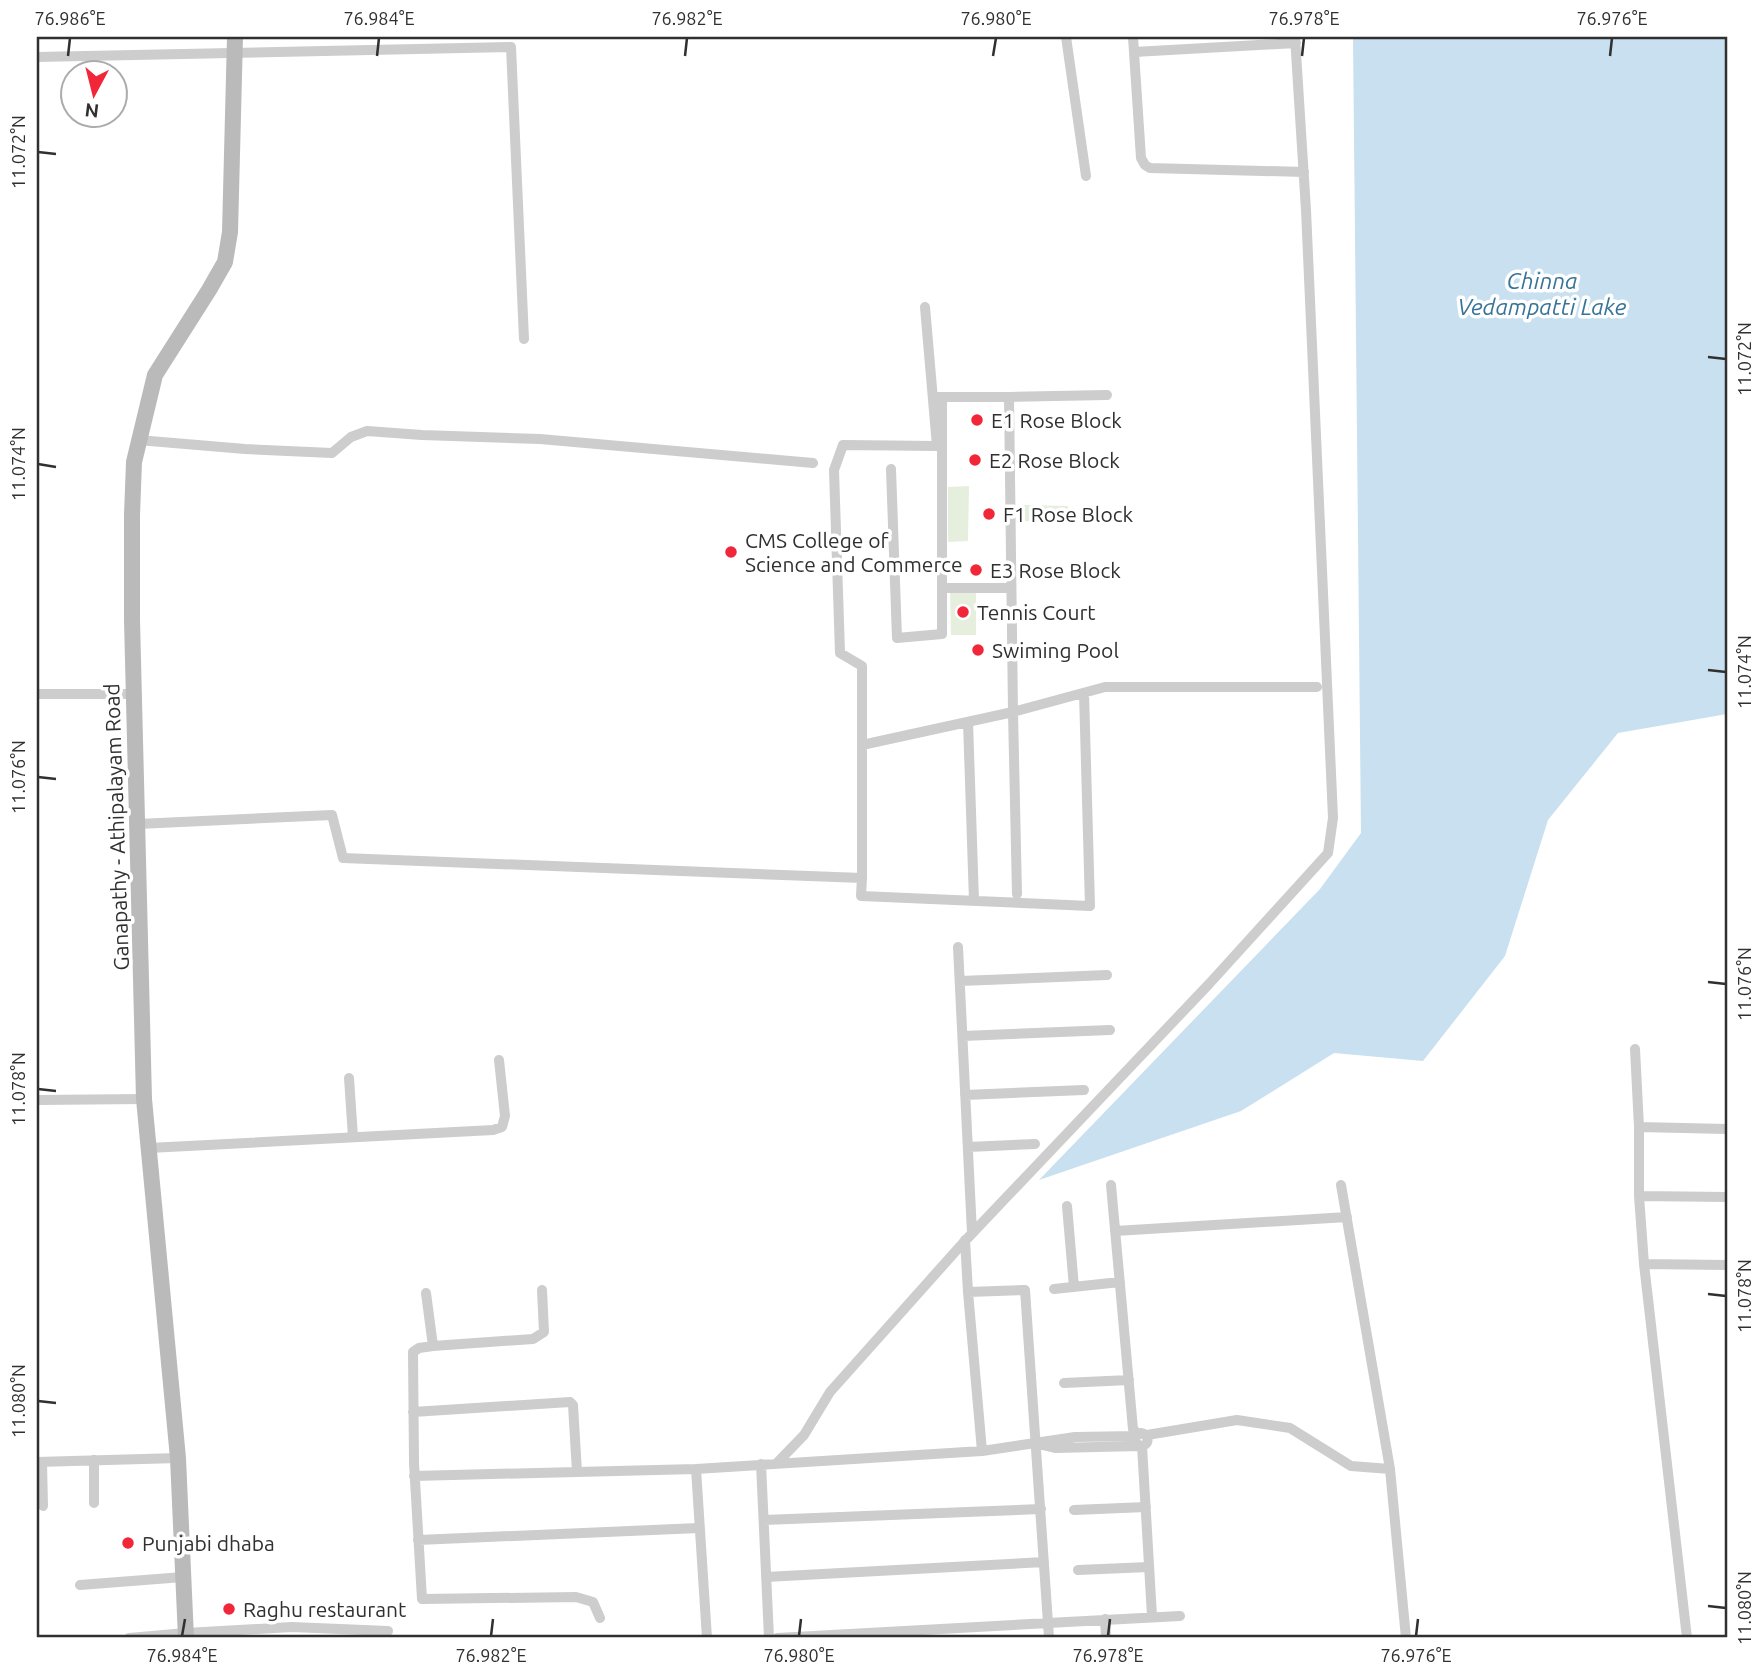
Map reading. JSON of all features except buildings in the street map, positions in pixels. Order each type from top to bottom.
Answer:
[{"type":"main road","name":"Ganapathy - Athipalayam Road","points":[[186,1636],[178,1458],[144,1099],[132,620],[132,514],[134,462],[155,375],[225,261],[230,232],[235,45]]},
{"type":"street","points":[[1066,37],[1086,176]]},
{"type":"street","points":[[1133,37],[1142,158],[1145,165],[1150,168],[1304,172]]},
{"type":"street","points":[[776,1464],[804,1435],[830,1392],[969,1236],[1209,984],[1328,853],[1332,818],[1296,40],[1134,52]]},
{"type":"street","points":[[37,57],[235,45],[511,47],[524,338]]},
{"type":"street","points":[[891,469],[897,638],[942,634],[937,397],[925,307]]},
{"type":"street","points":[[937,397],[1107,395]]},
{"type":"street","points":[[937,397],[937,446],[843,445],[834,470],[840,653],[862,666],[861,896],[1090,906],[1084,693]]},
{"type":"street","points":[[1009,397],[1017,894]]},
{"type":"street","points":[[138,440],[332,453],[351,437],[367,431],[540,439],[813,463]]},
{"type":"street","points":[[942,588],[1011,588]]},
{"type":"street","points":[[862,746],[1013,712],[1105,687],[1317,687]]},
{"type":"street","points":[[37,694],[134,694]]},
{"type":"street","points":[[968,722],[974,901]]},
{"type":"street","points":[[138,824],[332,815],[343,858],[862,878]]},
{"type":"street","points":[[958,947],[968,1147],[968,1292],[982,1451]]},
{"type":"street","points":[[960,981],[1107,975]]},
{"type":"street","points":[[963,1037],[1110,1030]]},
{"type":"street","points":[[1635,1049],[1639,1196],[1644,1264],[1687,1638]]},
{"type":"street","points":[[149,1148],[493,1130],[502,1127],[505,1116],[499,1060]]},
{"type":"street","points":[[349,1078],[353,1137]]},
{"type":"street","points":[[965,1095],[1084,1090]]},
{"type":"street","points":[[37,1100],[144,1099]]},
{"type":"street","points":[[1639,1127],[1727,1129]]},
{"type":"street","points":[[968,1147],[1035,1144]]},
{"type":"street","points":[[1111,1185],[1133,1429],[1140,1439],[1153,1616]]},
{"type":"street","points":[[1341,1185],[1390,1469],[1406,1638]]},
{"type":"street","points":[[1639,1196],[1727,1197]]},
{"type":"street","points":[[1067,1206],[1074,1287]]},
{"type":"street","points":[[1115,1231],[1347,1217]]},
{"type":"street","points":[[1644,1264],[1727,1265]]},
{"type":"street","points":[[1054,1289],[1120,1282]]},
{"type":"street","points":[[542,1290],[544,1332],[533,1339],[433,1346],[419,1348],[413,1352],[415,1476],[422,1599],[576,1597],[593,1602],[600,1618]]},
{"type":"street","points":[[968,1292],[1025,1290],[1049,1638]]},
{"type":"street","points":[[426,1293],[433,1346]]},
{"type":"street","points":[[1064,1383],[1129,1380]]},
{"type":"street","points":[[413,1412],[570,1402],[573,1405],[577,1472]]},
{"type":"street","points":[[415,1476],[696,1469],[982,1451],[1035,1444],[1055,1448],[1140,1439],[1237,1420],[1290,1428],[1352,1466],[1390,1469]]},
{"type":"street","points":[[43,1506],[39,1462],[178,1458]]},
{"type":"street","points":[[94,1460],[94,1503]]},
{"type":"street","points":[[761,1465],[769,1638]]},
{"type":"street","points":[[696,1469],[707,1638]]},
{"type":"street","points":[[1074,1510],[1146,1507]]},
{"type":"street","points":[[764,1520],[1041,1508]]},
{"type":"street","points":[[418,1540],[699,1528]]},
{"type":"street","points":[[766,1577],[1044,1562]]},
{"type":"street","points":[[1078,1570],[1149,1567]]},
{"type":"street","points":[[80,1585],[183,1577]]},
{"type":"street","points":[[777,1638],[905,1635],[1105,1619],[1180,1616]]},
{"type":"street","points":[[1105,1619],[1107,1638]]},
{"type":"street","points":[[129,1638],[292,1627],[388,1631]]},
{"type":"green space","points":[[969,486],[968,541],[948,542],[948,487]]},
{"type":"green space","points":[[1023,505],[1068,506],[1069,522],[1024,521]]},
{"type":"green space","name":"Tennis Court","points":[[950,590],[976,590],[976,635],[951,635]]},
{"type":"water","name":"Chinna Vedampatti Lake","points":[[1353,37],[1727,37],[1727,714],[1618,733],[1548,820],[1505,956],[1423,1061],[1334,1053],[1241,1111],[1039,1180],[1320,889],[1361,833]]},
{"type":"place","name":"E1 Rose Block","points":[[977,420]]},
{"type":"place","name":"E2 Rose Block","points":[[975,460]]},
{"type":"place","name":"F1 Rose Block","points":[[989,514]]},
{"type":"place","name":"CMS College of Science and Commerce","points":[[731,552]]},
{"type":"place","name":"E3 Rose Block","points":[[976,570]]},
{"type":"place","name":"Tennis Court","points":[[963,612]]},
{"type":"place","name":"Swiming Pool","points":[[978,650]]},
{"type":"place","name":"Punjabi dhaba","points":[[128,1543]]},
{"type":"place","name":"Raghu restaurant","points":[[229,1609]]}]
